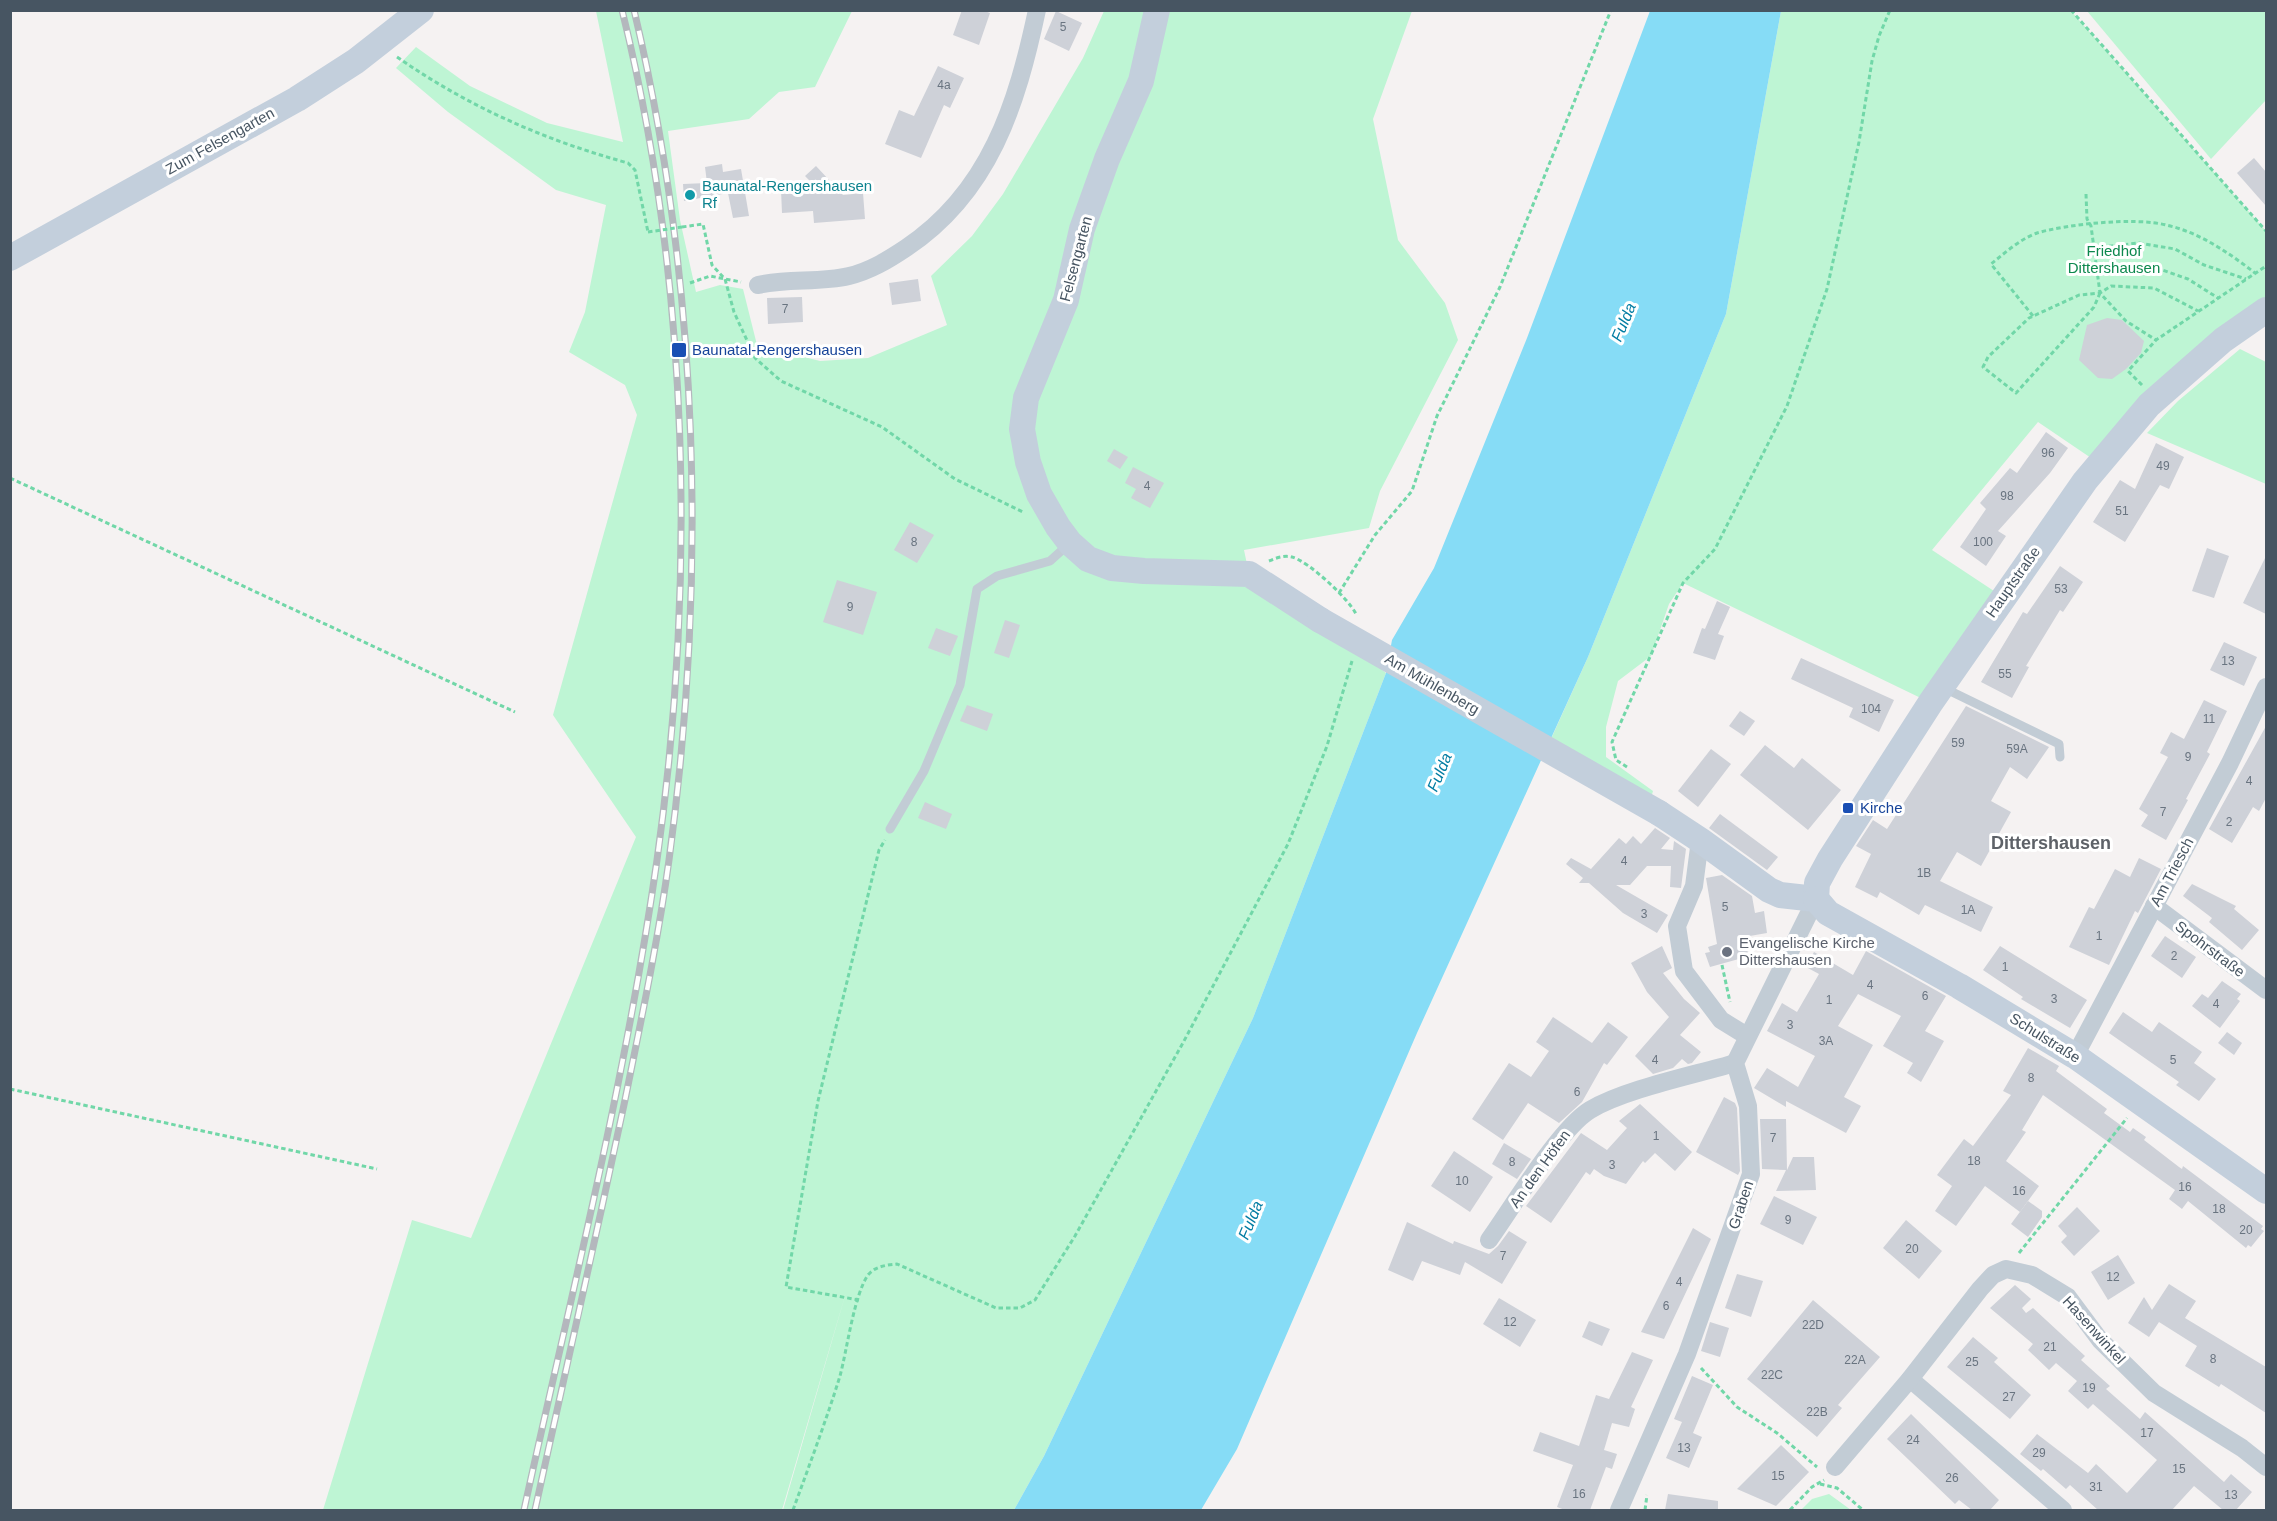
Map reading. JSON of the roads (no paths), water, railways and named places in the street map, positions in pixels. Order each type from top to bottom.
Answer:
[{"type":"street","name":"Zum Felsengarten","points":[[10,258],[297,99],[356,61],[421,10]]},
{"type":"street","points":[[758,285],[776,281],[849,276],[879,266],[918,240],[949,212],[980,174],[1003,131],[1025,66],[1037,10]]},
{"type":"street","name":"Felsengarten","points":[[1058,526],[1028,462],[1022,429],[1026,398],[1066,300],[1082,229],[1107,159],[1141,81],[1157,10]]},
{"type":"street","name":"Hauptstraße","points":[[1816,899],[1817,883],[1830,859],[1942,687],[2085,481],[2157,398],[2223,340],[2266,310]]},
{"type":"street","name":"Am Mühlenberg","points":[[1058,526],[1088,559],[1112,568],[1178,574],[1249,574],[1320,620],[1659,813],[1768,890],[1787,896],[1816,899]]},
{"type":"street","name":"Am Triesch","points":[[2075,1056],[2266,687]]},
{"type":"street","points":[[1700,840],[1694,886],[1677,926],[1684,971],[1721,1020],[1740,1032]]},
{"type":"street","points":[[1735,1063],[1740,1032],[1816,899]]},
{"type":"street","name":"Schulstraße","points":[[1816,899],[1828,912],[1959,986],[2075,1056],[2266,1191]]},
{"type":"street","name":"Spohrstraße","points":[[2154,906],[2266,990]]},
{"type":"street","name":"An den Höfen","points":[[1489,1240],[1570,1127],[1590,1110],[1640,1090],[1735,1063]]},
{"type":"street","name":"Graben","points":[[1619,1510],[1687,1354],[1751,1174],[1748,1106],[1735,1063]]},
{"type":"street","name":"Hasenwinkel","points":[[1910,1379],[1993,1275],[2006,1269],[2032,1275],[2068,1297],[2100,1340],[2154,1393],[2242,1448],[2266,1467]]},
{"type":"street","points":[[1827,1468],[1910,1379],[2063,1510]]},
{"type":"lane","points":[[890,829],[924,771],[960,685],[977,589],[998,576],[1050,561],[1058,526]]},
{"type":"lane","points":[[1942,687],[2059,744],[2060,757]]},
{"type":"water","name":"Fulda","points":[[1650,11],[1781,11],[1726,314],[1588,657],[1417,1033],[1237,1449],[1201,1510],[1014,1510],[1044,1456],[1253,1018],[1386,673],[1392,640],[1434,568],[1527,338]]},
{"type":"railway","points":[[524,1510],[630,1024],[657,860],[678,648],[681,541],[680,434],[673,326],[662,219],[645,114],[622,10]]},
{"type":"railway","points":[[535,1510],[614,1151],[665,890],[681,754],[689,648],[692,541],[690,434],[684,326],[673,220],[656,114],[634,10]]},
{"type":"place","name":"Baunatal-Rengershausen Rf","points":[[690,195]]},
{"type":"place","name":"Baunatal-Rengershausen","points":[[679,350]]},
{"type":"place","name":"Kirche","points":[[1848,808]]},
{"type":"place","name":"Evangelische Kirche Dittershausen","points":[[1727,952]]},
{"type":"district","name":"Dittershausen","points":[[2051,843]]},
{"type":"park label","name":"Friedhof Dittershausen","points":[[2114,260]]}]
